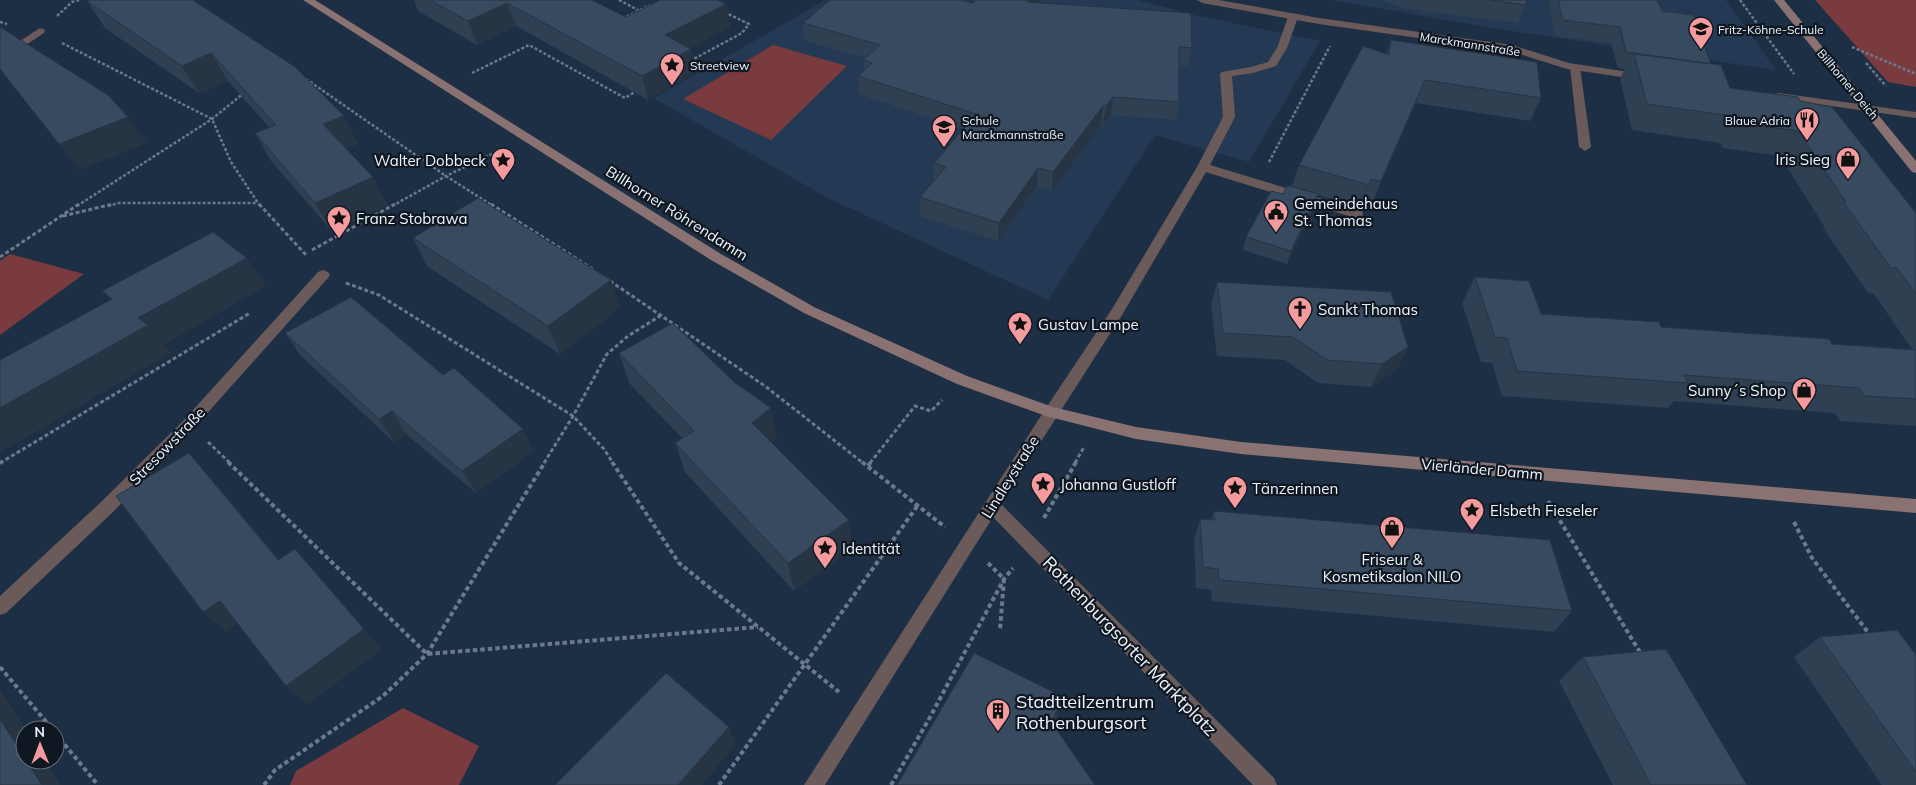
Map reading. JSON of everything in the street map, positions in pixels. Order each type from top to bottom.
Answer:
[{"type":"street","name":"Billhorner Röhrendamm","points":[[308,0],[526,138],[769,288],[809,310],[962,380],[1051,412]]},
{"type":"street","name":"Marckmannstraße","points":[[1202,0],[1293,17],[1512,48],[1575,67],[1653,78]]},
{"type":"street","name":"Billhorner Deich","points":[[1779,0],[1916,169]]},
{"type":"street","name":"Lindleystraße","points":[[814,785],[863,711],[1051,412],[1117,312],[1202,167],[1229,117],[1226,74],[1252,70],[1272,64],[1284,42],[1293,17]]},
{"type":"street","points":[[0,59],[40,31]]},
{"type":"street","points":[[1575,67],[1585,147]]},
{"type":"street","points":[[1770,95],[1916,115]]},
{"type":"street","points":[[1202,167],[1356,214]]},
{"type":"street","name":"Stresowstraße","points":[[0,607],[107,507],[190,424],[323,275]]},
{"type":"street","name":"Vierländer Damm","points":[[1051,412],[1136,433],[1240,448],[1916,506]]},
{"type":"street","name":"Rothenburgsorter Marktplatz","points":[[993,506],[1267,785]]},
{"type":"path","points":[[619,0],[639,10]]},
{"type":"path","points":[[1740,0],[1797,77],[1819,102]]},
{"type":"path","points":[[621,19],[653,4]]},
{"type":"path","points":[[682,65],[742,33],[749,24],[718,9]]},
{"type":"path","points":[[0,22],[40,31],[212,119],[231,162],[258,202],[323,275],[378,295],[573,416],[604,449],[679,563],[863,711]]},
{"type":"path","points":[[1258,184],[1332,42]]},
{"type":"path","points":[[444,86],[529,45],[625,98],[635,92]]},
{"type":"path","points":[[1852,47],[1916,74]]},
{"type":"path","points":[[301,75],[446,176],[594,270]]},
{"type":"path","points":[[0,258],[59,217],[212,119],[240,95],[249,91]]},
{"type":"path","points":[[299,261],[305,254],[446,176],[526,138]]},
{"type":"path","points":[[59,217],[119,203],[258,202]]},
{"type":"path","points":[[603,276],[765,386],[967,544],[1004,578]]},
{"type":"path","points":[[0,463],[256,310]]},
{"type":"path","points":[[264,785],[275,770],[383,696],[427,654],[573,416],[607,354],[628,336],[660,316]]},
{"type":"path","points":[[868,466],[915,406],[931,411],[962,380]]},
{"type":"path","points":[[891,785],[929,720],[1004,578],[1030,544],[1097,423]]},
{"type":"path","points":[[190,424],[427,654],[758,627]]},
{"type":"path","points":[[1530,473],[1643,657]]},
{"type":"path","points":[[1780,494],[1812,558],[1875,642]]},
{"type":"path","points":[[719,785],[918,505]]},
{"type":"path","points":[[1000,630],[1004,578]]},
{"type":"path","points":[[0,667],[44,720]]},
{"type":"path","points":[[65,745],[98,785]]},
{"type":"shaded area","name":"Schule Marckmannstraße","points":[[826,0],[1138,0],[1194,15],[1320,41],[1249,162],[1155,135],[1048,300],[824,196],[654,98]]},
{"type":"shaded area","name":"Fritz-Köhne-Schule","points":[[1331,0],[1726,0],[1776,70],[1505,30]]},
{"type":"shaded area","points":[[1815,0],[1916,0],[1916,87],[1888,82]]},
{"type":"shaded area","points":[[773,45],[847,66],[771,140],[683,99]]},
{"type":"shaded area","points":[[10,254],[84,274],[0,335],[0,261]]},
{"type":"shaded area","points":[[403,708],[479,746],[459,785],[290,785],[296,771]]},
{"type":"building","points":[[193,0],[295,67],[344,116],[323,124],[373,177],[315,203],[255,133],[276,125],[211,53],[182,66],[87,1]]},
{"type":"building","points":[[430,0],[592,0],[626,17],[660,0],[718,0],[726,4],[665,35],[691,49],[642,76],[507,3],[468,21]]},
{"type":"building","points":[[830,0],[961,0],[973,3],[976,0],[1029,0],[1027,2],[1191,13],[1192,48],[1179,47],[1179,102],[1113,97],[1106,106],[1103,106],[1053,172],[1038,168],[999,223],[920,197],[946,167],[934,163],[976,114],[858,76],[872,63],[863,60],[880,45],[803,23]]},
{"type":"building","points":[[1490,0],[1527,0],[1526,5]]},
{"type":"building","points":[[1558,0],[1657,0],[1662,11],[1693,15],[1711,64],[1626,52],[1620,27],[1563,20]]},
{"type":"building","points":[[0,27],[108,95],[128,117],[59,144],[0,69]]},
{"type":"building","points":[[1391,40],[1537,62],[1541,98],[1425,80],[1381,181],[1371,179],[1369,185],[1299,165],[1363,46],[1389,55]]},
{"type":"building","points":[[1634,54],[1721,65],[1730,88],[1798,97],[1800,101],[1832,107],[1916,213],[1916,294],[1897,268],[1891,268],[1843,202],[1846,202],[1798,131],[1740,123],[1738,117],[1647,104]]},
{"type":"building","name":"Gemeindehaus St. Thomas","points":[[1287,186],[1318,194],[1291,251],[1246,237],[1271,191],[1283,194]]},
{"type":"building","points":[[478,198],[611,280],[548,326],[413,238]]},
{"type":"building","points":[[213,232],[247,258],[138,318],[148,325],[0,408],[0,360],[112,299],[102,291]]},
{"type":"building","points":[[1475,277],[1529,281],[1541,314],[1659,322],[1661,327],[1829,339],[1832,344],[1916,350],[1916,399],[1865,396],[1859,388],[1684,375],[1688,383],[1517,371],[1507,338],[1495,337]]},
{"type":"building","name":"Sankt Thomas","points":[[1217,282],[1391,292],[1408,347],[1382,364],[1327,360],[1293,337],[1223,333]]},
{"type":"building","points":[[351,297],[443,375],[454,368],[523,429],[462,471],[392,411],[379,419],[285,333]]},
{"type":"building","points":[[673,323],[734,382],[771,408],[752,423],[849,520],[788,563],[675,443],[694,431],[619,353]]},
{"type":"building","points":[[189,453],[278,560],[295,549],[364,629],[286,686],[220,601],[203,612],[116,496]]},
{"type":"building","points":[[1214,511],[1550,540],[1572,611],[1219,580],[1218,569],[1203,567],[1200,519],[1215,520]]},
{"type":"building","points":[[1897,630],[1916,655],[1916,772],[1820,637]]},
{"type":"building","points":[[1666,649],[1747,785],[1651,785],[1583,657]]},
{"type":"building","name":"Stadtteilzentrum Rothenburgsort","points":[[974,653],[1062,696],[1052,723],[1095,785],[897,785]]},
{"type":"building","points":[[666,673],[729,727],[678,785],[555,785]]},
{"type":"building","points":[[0,719],[15,742],[15,770],[32,770],[42,785],[0,785]]},
{"type":"place","name":"Fritz-Köhne-Schule","points":[[1701,50]]},
{"type":"place","name":"Streetview","points":[[672,86]]},
{"type":"place","name":"Blaue Adria","points":[[1807,141]]},
{"type":"place","name":"Schule Marckmannstraße","points":[[944,148]]},
{"type":"place","name":"Iris Sieg","points":[[1848,180]]},
{"type":"place","name":"Walter Dobbeck","points":[[503,181]]},
{"type":"place","name":"Gemeindehaus St. Thomas","points":[[1276,233]]},
{"type":"place","name":"Franz Stobrawa","points":[[339,239]]},
{"type":"place","name":"Sankt Thomas","points":[[1300,330]]},
{"type":"place","name":"Gustav Lampe","points":[[1020,345]]},
{"type":"place","name":"Sunny´s Shop","points":[[1804,411]]},
{"type":"place","name":"Johanna Gustloff","points":[[1043,505]]},
{"type":"place","name":"Tänzerinnen","points":[[1235,509]]},
{"type":"place","name":"Elsbeth Fieseler","points":[[1472,531]]},
{"type":"place","name":"Friseur & Kosmetiksalon NILO","points":[[1392,549]]},
{"type":"place","name":"Identität","points":[[825,569]]},
{"type":"place","name":"Stadtteilzentrum Rothenburgsort","points":[[998,732]]}]
